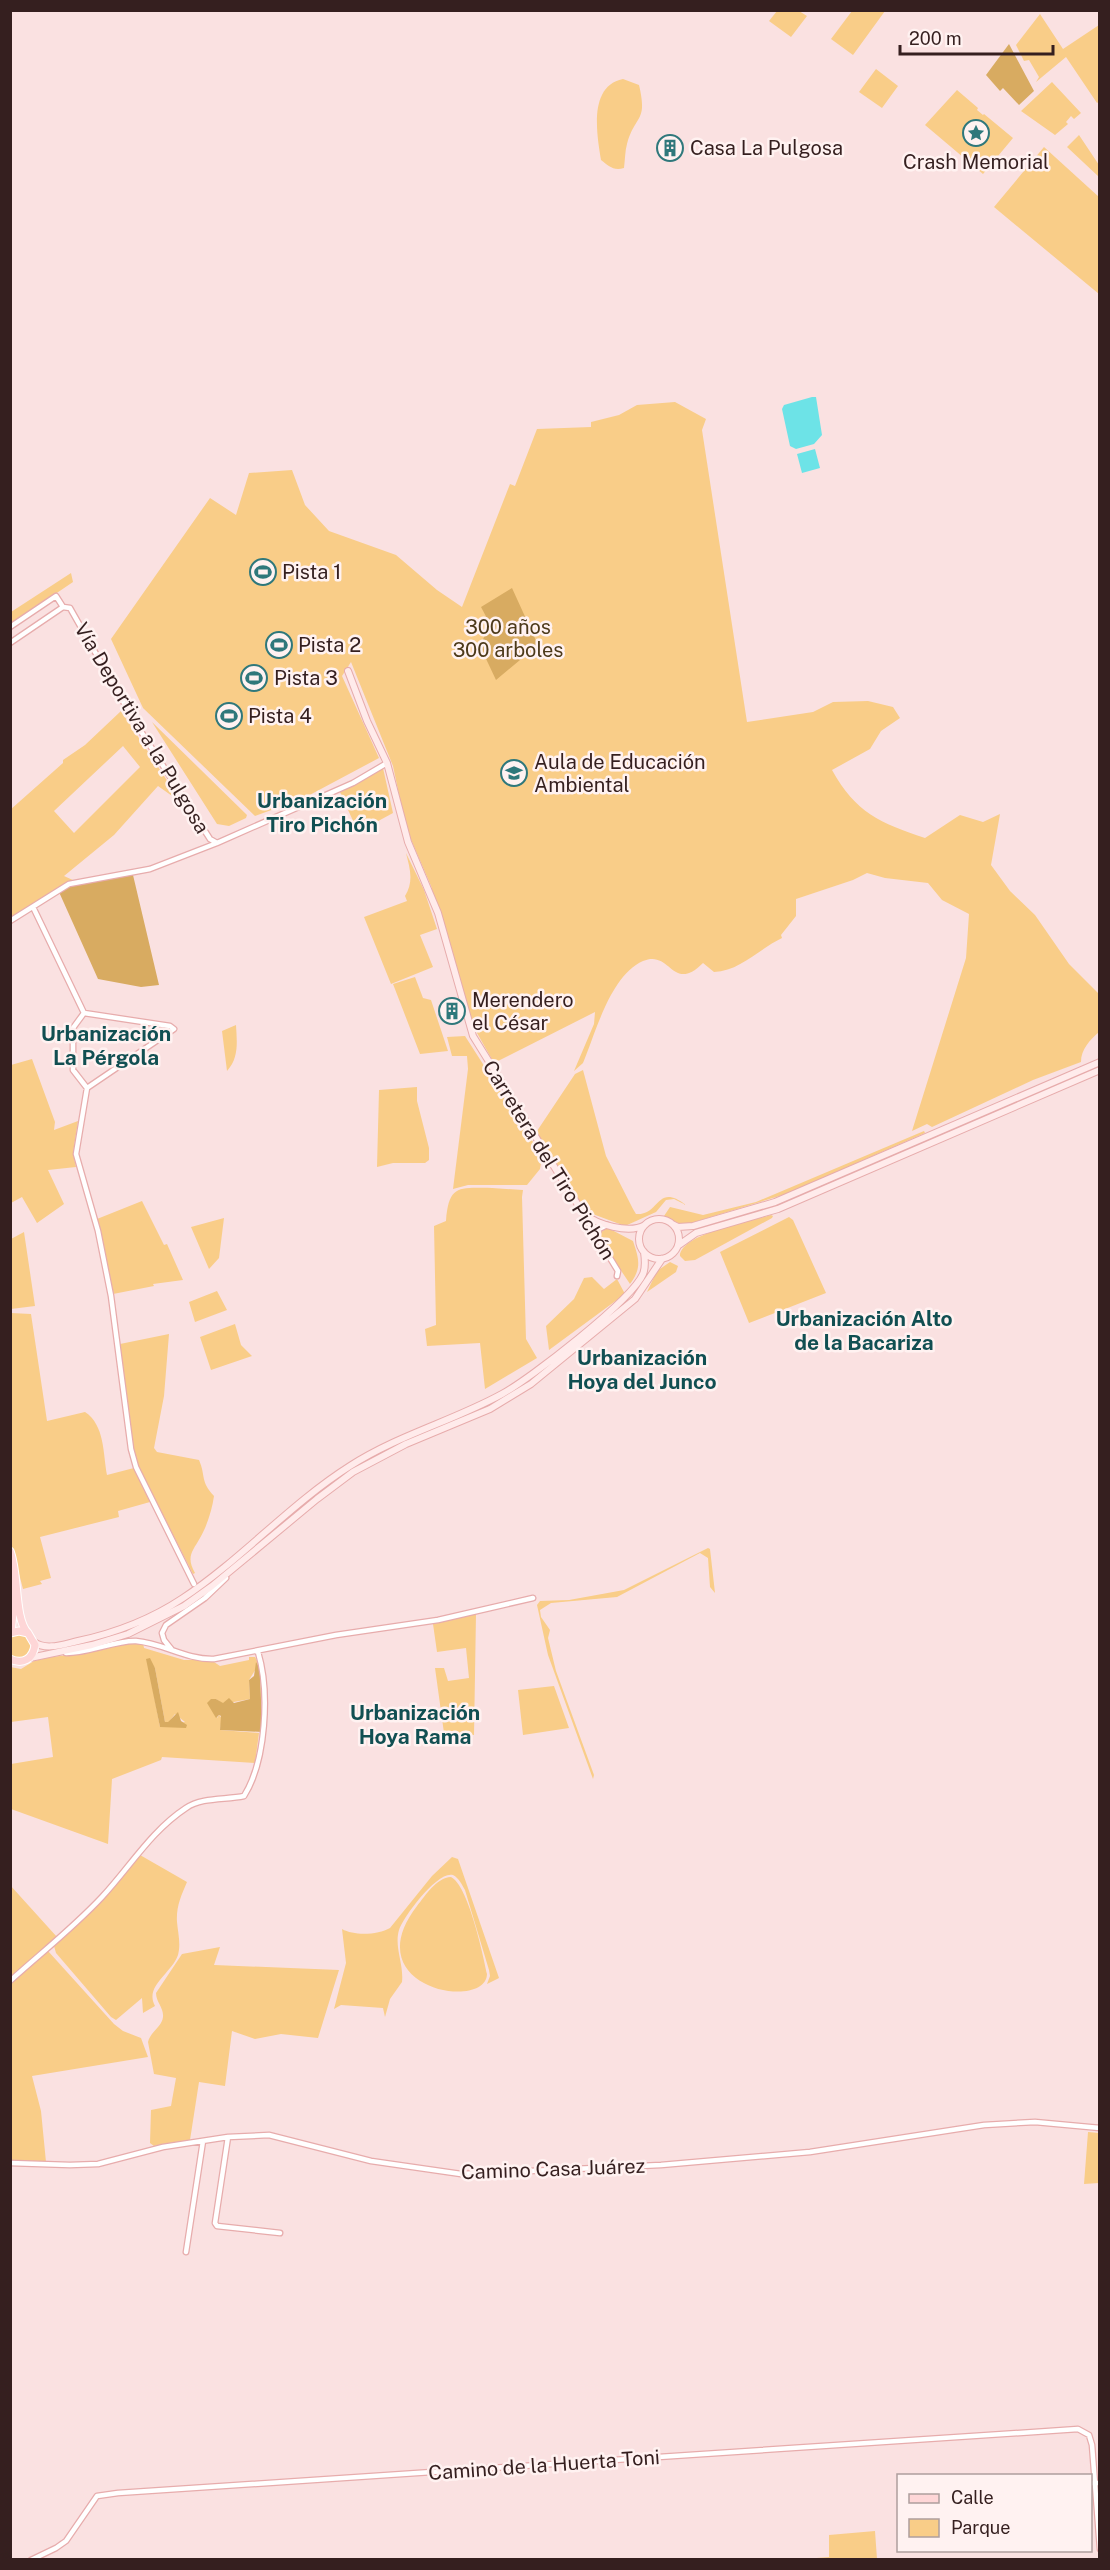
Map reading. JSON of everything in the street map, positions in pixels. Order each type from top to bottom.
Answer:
[{"type":"main road","name":"Carretera del Tiro Pichón","points":[[348,671],[367,721],[387,763],[408,842],[438,912],[473,1036],[580,1210]]},
{"type":"main road","points":[[580,1210],[599,1224],[626,1229],[638,1229],[659,1219],[678,1227],[693,1226],[775,1202],[1100,1062]]},
{"type":"main road","points":[[10,1659],[22,1662],[30,1658],[109,1641],[149,1626],[184,1606],[353,1472],[406,1444],[490,1408],[531,1384],[635,1299],[662,1259],[673,1254],[679,1245],[696,1233],[778,1209],[1100,1070]]},
{"type":"main road","points":[[672,1224],[678,1233],[679,1245]]},
{"type":"main road","points":[[10,1551],[17,1576],[19,1615],[22,1625],[34,1642],[45,1647],[92,1638],[128,1627],[153,1616],[194,1590],[298,1504],[350,1466],[404,1437],[505,1393],[629,1295],[645,1271],[640,1235],[645,1225]]},
{"type":"main road","points":[[626,1229],[634,1234],[642,1249],[651,1257],[662,1259]]},
{"type":"main road","points":[[10,1575],[14,1590],[12,1628],[28,1633]]},
{"type":"main road","points":[[30,1658],[34,1652],[34,1642]]},
{"type":"street","name":"Vía Deportiva a la Pulgosa","points":[[10,627],[56,596],[63,607]]},
{"type":"street","name":"Vía Deportiva a la Pulgosa","points":[[10,643],[63,607],[70,608],[133,719],[210,839],[217,843],[353,783],[387,763]]},
{"type":"street","points":[[10,921],[69,884],[150,869],[217,843]]},
{"type":"street","points":[[33,907],[84,1013]]},
{"type":"street","points":[[84,1013],[73,1028],[73,1070],[87,1088]]},
{"type":"street","points":[[84,1013],[170,1026],[174,1029],[87,1088],[75,1154],[98,1232],[111,1296],[131,1449],[136,1467],[194,1584]]},
{"type":"street","name":"Carretera del Tiro Pichón","points":[[580,1210],[618,1271],[617,1276]]},
{"type":"street","points":[[595,1235],[593,1226],[599,1224]]},
{"type":"street","points":[[183,1655],[165,1643],[164,1628],[169,1622],[205,1598],[232,1569]]},
{"type":"street","points":[[55,1653],[93,1650],[136,1641],[183,1655],[214,1659],[336,1635],[438,1620],[533,1598]]},
{"type":"street","points":[[10,1981],[84,1916],[121,1876],[136,1855],[188,1807],[201,1802],[244,1796],[254,1781],[264,1727],[263,1684],[258,1652]]},
{"type":"street","name":"Camino Casa Juárez","points":[[10,2163],[98,2164],[163,2147],[228,2137],[269,2135],[371,2161],[461,2174],[662,2165],[810,2152],[984,2125],[1035,2122],[1100,2127]]},
{"type":"street","points":[[228,2137],[215,2223],[217,2226],[280,2233]]},
{"type":"street","points":[[186,2252],[203,2141]]},
{"type":"street","name":"Camino de la Huerta Toni","points":[[31,2559],[66,2541],[97,2496],[118,2493],[1078,2429],[1089,2435],[1092,2445],[1092,2483]]},
{"type":"street","points":[[1100,2483],[1092,2483],[1100,2549]]},
{"type":"green space","points":[[777,11],[799,11],[807,16],[791,37],[769,21]]},
{"type":"green space","points":[[852,11],[885,11],[853,55],[831,39]]},
{"type":"green space","points":[[1040,14],[1063,49],[1099,25],[1100,101],[1097,103],[1066,57],[1036,82],[1039,77],[1029,60],[1024,61],[1016,45]]},
{"type":"green space","points":[[1009,44],[1034,91],[1019,105],[1003,88],[1000,91],[986,75]]},
{"type":"green space","points":[[876,69],[898,86],[882,108],[859,92]]},
{"type":"green space","points":[[623,79],[639,85],[642,106],[627,144],[624,168],[617,169],[601,160],[597,113],[604,91],[612,83]]},
{"type":"green space","points":[[1052,82],[1081,113],[1074,119],[1071,116],[1066,122],[1068,124],[1055,135],[1021,111]]},
{"type":"green space","points":[[957,90],[978,108],[977,110],[1013,138],[983,174],[925,125]]},
{"type":"green space","points":[[1079,135],[1099,165],[1099,177],[1067,147]]},
{"type":"green space","points":[[1044,147],[1099,197],[1099,294],[994,207]]},
{"type":"green space","points":[[675,402],[706,419],[702,430],[747,722],[813,712],[833,702],[868,701],[893,707],[900,718],[881,731],[870,749],[832,770],[850,797],[882,821],[925,838],[960,815],[983,822],[1000,814],[991,865],[1010,891],[1035,915],[1069,964],[1099,994],[1099,1032],[1084,1049],[1081,1062],[1033,1080],[932,1127],[927,1124],[912,1131],[966,958],[969,914],[942,900],[928,883],[885,878],[867,873],[796,899],[796,916],[781,935],[782,938],[732,968],[714,972],[703,963],[693,971],[684,974],[652,959],[631,968],[613,992],[583,1063],[574,1071],[594,1024],[595,1012],[494,1063],[477,1033],[466,1004],[431,886],[406,828],[393,766],[351,662],[342,676],[379,758],[304,798],[255,816],[143,708],[111,639],[210,498],[236,515],[249,473],[292,470],[305,505],[329,531],[396,555],[437,590],[462,607],[510,484],[515,486],[537,429],[591,427],[591,422],[619,415],[637,405]]},
{"type":"green space","points":[[71,573],[73,582],[11,624],[11,612]]},
{"type":"green space","name":"300 años 300 arboles","points":[[512,588],[538,645],[496,680],[480,646],[490,624],[481,607]]},
{"type":"green space","points":[[121,711],[182,803],[158,786],[114,835],[64,876],[75,881],[59,887],[11,919],[10,810],[63,763],[63,760],[85,745]],"holes":[[[123,746],[140,767],[74,833],[54,811]]]},
{"type":"green space","points":[[152,722],[247,815],[246,818],[229,826],[217,824]]},
{"type":"green space","points":[[383,768],[393,813],[358,832],[340,792]]},
{"type":"green space","points":[[406,853],[424,890],[437,929],[420,935],[433,967],[391,984],[364,917],[407,901],[405,896],[410,885],[410,875]]},
{"type":"green space","points":[[133,875],[159,985],[141,987],[98,979],[59,892],[69,885]]},
{"type":"green space","points":[[415,977],[423,998],[431,1000],[448,1051],[420,1054],[393,984]]},
{"type":"green space","points":[[236,1025],[237,1044],[234,1061],[227,1071],[222,1031]]},
{"type":"green space","points":[[465,1036],[542,1156],[540,1169],[527,1185],[468,1185],[453,1189],[468,1069],[467,1056],[452,1056],[447,1037]]},
{"type":"green space","points":[[32,1059],[55,1122],[54,1130],[78,1121],[73,1153],[76,1167],[48,1170],[64,1204],[37,1223],[22,1197],[11,1203],[11,1065]]},
{"type":"green space","points":[[583,1070],[606,1156],[636,1214],[650,1210],[663,1198],[676,1199],[686,1205],[674,1199],[666,1200],[656,1212],[625,1226],[590,1213],[581,1205],[535,1134],[575,1074]]},
{"type":"green space","points":[[417,1087],[417,1101],[429,1148],[429,1160],[425,1163],[393,1163],[377,1167],[379,1090]]},
{"type":"green space","points":[[924,1131],[925,1133],[786,1194],[688,1224],[678,1223],[664,1216],[670,1207],[703,1215],[756,1202]]},
{"type":"green space","points":[[464,1189],[523,1190],[526,1339],[537,1358],[485,1389],[480,1343],[427,1346],[425,1329],[436,1325],[434,1226],[446,1221],[447,1209],[453,1194]]},
{"type":"green space","points":[[142,1201],[164,1245],[167,1244],[183,1280],[153,1284],[154,1286],[113,1294],[97,1219]]},
{"type":"green space","points":[[771,1215],[772,1218],[695,1260],[685,1261],[680,1256],[683,1248],[691,1241],[704,1235]]},
{"type":"green space","points":[[789,1217],[793,1220],[826,1293],[749,1323],[720,1252]]},
{"type":"green space","points":[[224,1218],[219,1258],[209,1269],[191,1227]]},
{"type":"green space","points":[[608,1228],[633,1241],[638,1268],[630,1284],[598,1236]]},
{"type":"green space","points":[[24,1232],[35,1306],[11,1309],[11,1239]]},
{"type":"green space","points":[[670,1262],[678,1266],[676,1272],[647,1292],[657,1271]]},
{"type":"green space","points":[[592,1277],[604,1289],[617,1279],[625,1294],[549,1350],[546,1326],[574,1299],[584,1278]]},
{"type":"green space","points":[[217,1291],[227,1310],[195,1322],[189,1302]]},
{"type":"green space","points":[[11,1313],[31,1314],[47,1421],[85,1412],[92,1418],[100,1432],[107,1475],[134,1468],[150,1502],[118,1511],[119,1517],[40,1537],[51,1578],[40,1581],[42,1584],[23,1589],[11,1543]]},
{"type":"green space","points":[[235,1324],[241,1345],[252,1356],[211,1370],[200,1337]]},
{"type":"green space","points":[[169,1334],[164,1396],[154,1448],[157,1452],[199,1460],[205,1482],[214,1496],[207,1523],[191,1555],[195,1573],[193,1574],[133,1452],[120,1344]]},
{"type":"green space","points":[[708,1548],[710,1549],[715,1593],[710,1587],[708,1558],[700,1553],[617,1597],[551,1603],[540,1610],[541,1617],[550,1630],[548,1638],[556,1671],[594,1775],[593,1779],[548,1655],[537,1605],[540,1601],[569,1600],[624,1590]]},
{"type":"green space","points":[[476,1614],[474,1735],[444,1733],[435,1668],[444,1668],[448,1681],[469,1678],[466,1648],[437,1652],[433,1624]]},
{"type":"green space","points":[[20,1634],[27,1636],[32,1647],[26,1657],[18,1659],[11,1656],[11,1637]]},
{"type":"green space","points":[[131,1642],[143,1643],[144,1648],[184,1660],[211,1660],[220,1666],[255,1657],[259,1664],[249,1680],[250,1699],[223,1704],[216,1699],[211,1699],[217,1718],[219,1715],[222,1718],[220,1730],[259,1733],[255,1763],[162,1757],[161,1760],[112,1779],[108,1844],[11,1809],[11,1764],[53,1757],[48,1717],[11,1722],[10,1667],[21,1669],[34,1661],[87,1653]],"holes":[[[147,1659],[155,1668],[165,1722],[168,1723],[175,1714],[185,1722],[160,1727]]]},
{"type":"green space","points":[[150,1658],[155,1668],[165,1722],[168,1722],[178,1712],[181,1721],[187,1725],[186,1728],[160,1727],[146,1659]]},
{"type":"green space","points":[[256,1662],[260,1669],[262,1732],[220,1730],[221,1716],[216,1718],[207,1703],[211,1699],[223,1703],[229,1698],[234,1703],[250,1699],[249,1680],[254,1676]]},
{"type":"green space","points":[[554,1686],[569,1728],[523,1735],[518,1690]]},
{"type":"green space","points":[[140,1855],[187,1882],[177,1911],[179,1951],[175,1962],[153,1992],[155,2006],[143,2013],[142,1998],[116,2020],[56,1953],[54,1946],[101,1902]]},
{"type":"green space","points":[[452,1857],[458,1859],[499,1978],[487,1984],[490,1976],[489,1970],[465,1890],[455,1876],[447,1875],[422,1896],[399,1930],[402,1982],[390,1999],[385,2017],[383,2008],[341,2005],[334,2009],[346,1963],[342,1929],[366,1934],[390,1928],[432,1876]]},
{"type":"green space","points":[[451,1877],[457,1883],[469,1906],[487,1974],[481,1985],[467,1991],[448,1991],[428,1985],[411,1974],[401,1957],[402,1934],[417,1906],[436,1884]]},
{"type":"green space","points":[[10,1885],[57,1937],[10,1979]]},
{"type":"green space","points":[[220,1947],[214,1965],[339,1970],[318,2038],[281,2034],[255,2039],[232,2031],[225,2086],[199,2082],[190,2140],[154,2146],[150,2143],[151,2110],[171,2106],[176,2078],[154,2074],[148,2042],[161,2024],[163,2017],[156,1993],[182,1954]]},
{"type":"green space","points":[[48,1951],[114,2024],[123,2031],[141,2038],[148,2057],[32,2076],[41,2111],[46,2162],[11,2160],[10,1984]]},
{"type":"green space","points":[[1088,2132],[1099,2133],[1099,2183],[1084,2184]]},
{"type":"green space","points":[[875,2531],[877,2559],[804,2559],[829,2557],[829,2535]]},
{"type":"water","points":[[816,397],[822,435],[814,444],[796,449],[790,446],[782,409],[784,405]]},
{"type":"water","points":[[815,449],[820,468],[802,473],[797,454]]},
{"type":"place","name":"Crash Memorial","points":[[976,133]]},
{"type":"place","name":"Casa La Pulgosa","points":[[670,148]]},
{"type":"place","name":"Pista 1","points":[[263,572]]},
{"type":"place","name":"Pista 2","points":[[279,645]]},
{"type":"place","name":"Pista 3","points":[[254,678]]},
{"type":"place","name":"Pista 4","points":[[229,716]]},
{"type":"place","name":"Aula de Educación Ambiental","points":[[514,773]]},
{"type":"place","name":"Merendero el César","points":[[452,1011]]},
{"type":"district","name":"Urbanización Tiro Pichón","points":[[322,812]]},
{"type":"district","name":"Urbanización La Pérgola","points":[[106,1045]]},
{"type":"district","name":"Urbanización Alto de la Bacariza","points":[[864,1330]]},
{"type":"district","name":"Urbanización Hoya del Junco","points":[[642,1369]]},
{"type":"district","name":"Urbanización Hoya Rama","points":[[415,1724]]}]
